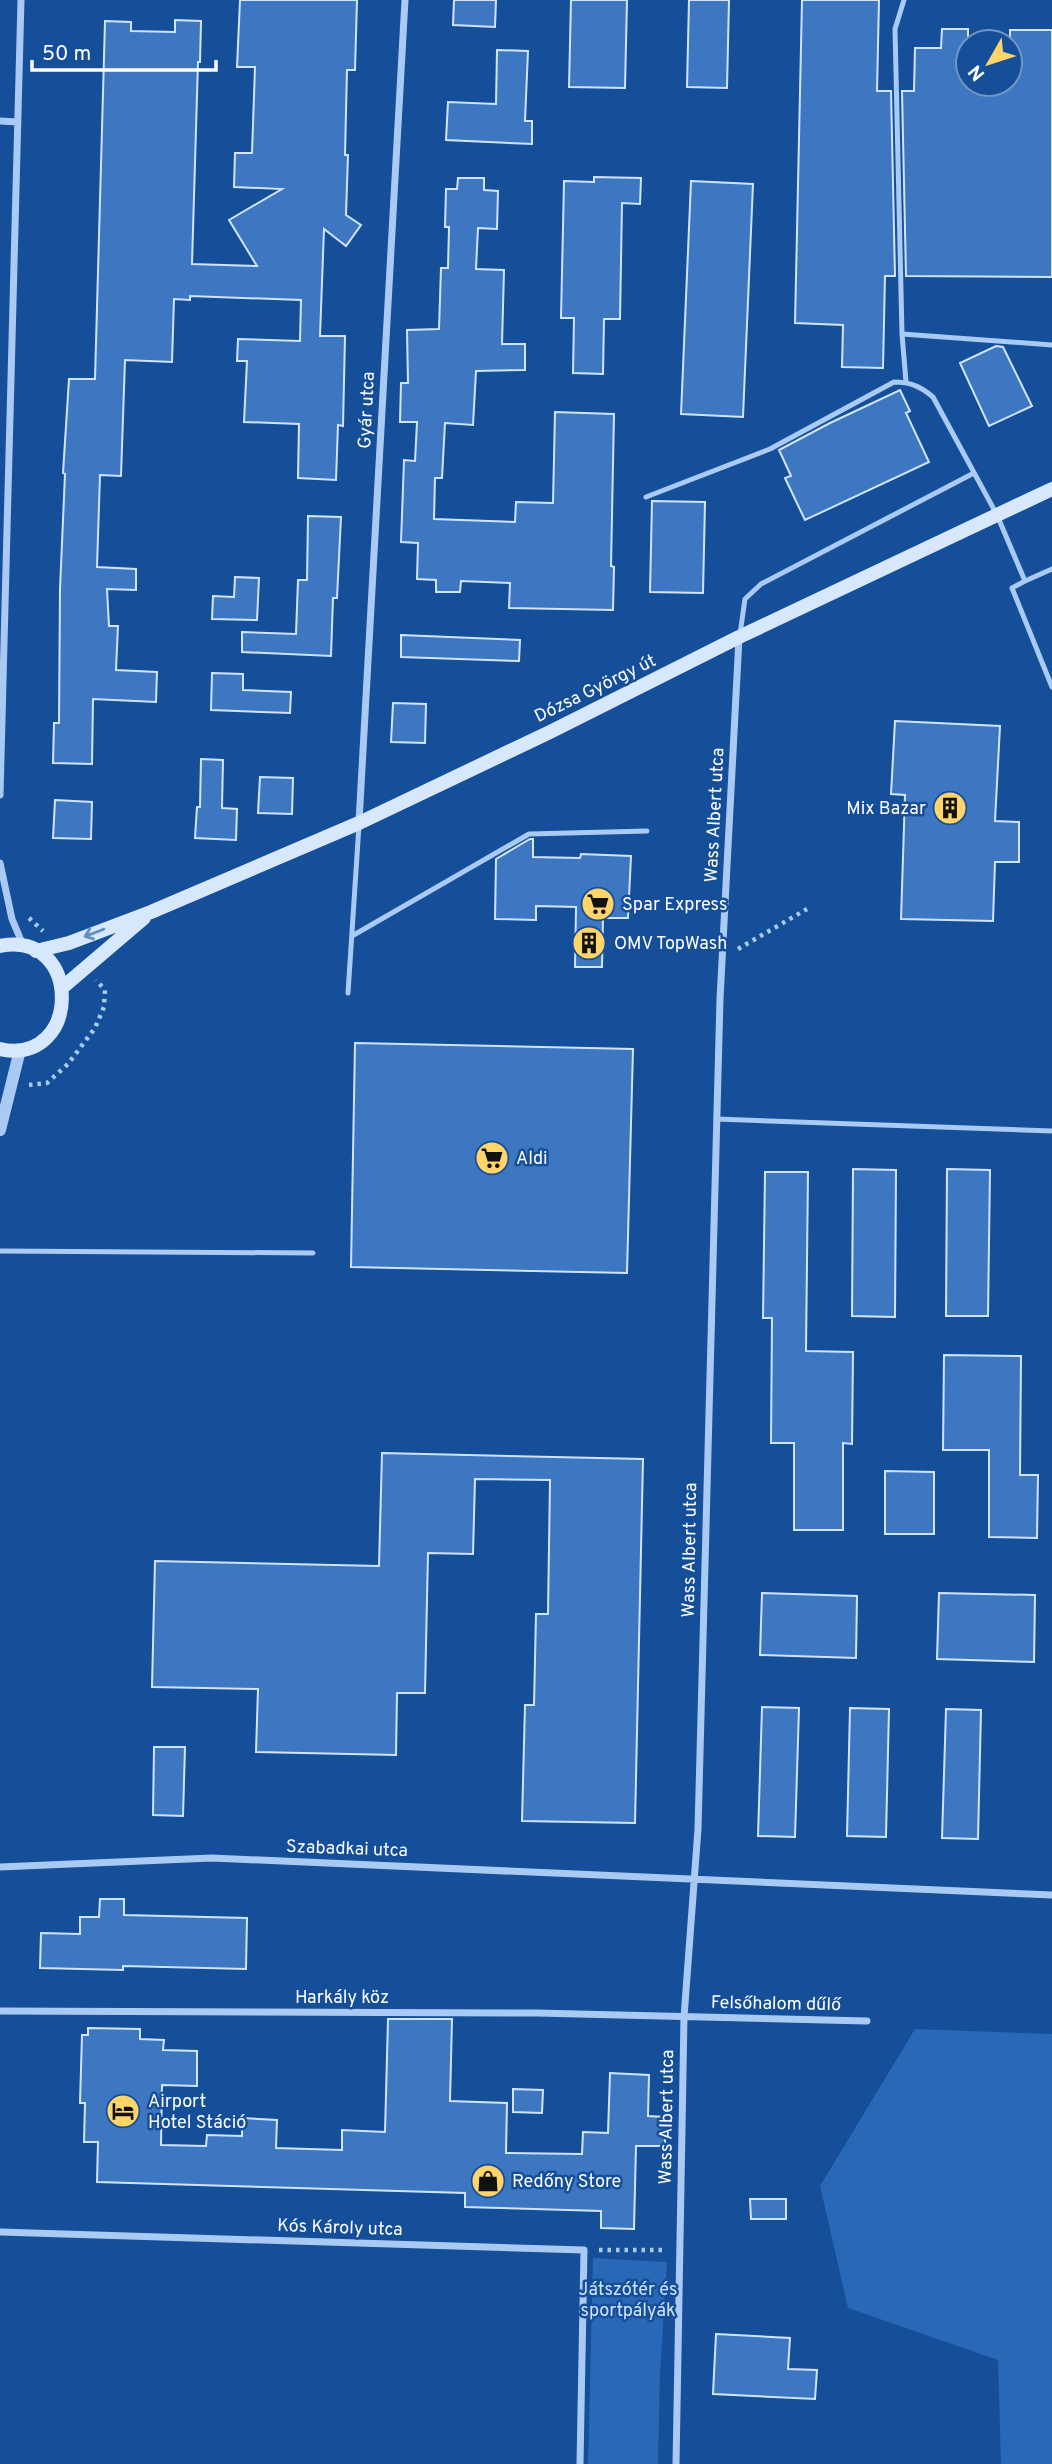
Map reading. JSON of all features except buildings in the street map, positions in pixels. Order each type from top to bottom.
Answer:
[{"type":"main road","name":"Dózsa György út","points":[[0,946],[30,948],[69,943],[151,912],[359,823],[562,726],[739,637],[1052,489]]},
{"type":"main road","name":"Dózsa György út","points":[[63,987],[151,912]]},
{"type":"main road","points":[[0,1049],[20,1050],[36,1044],[49,1034],[59,1020],[64,1004],[63,987],[58,972],[48,960],[30,948]]},
{"type":"street","points":[[0,795],[21,0]]},
{"type":"street","name":"Gyár utca","points":[[359,823],[405,0]]},
{"type":"street","points":[[0,121],[18,122]]},
{"type":"street","name":"Wass Albert utca","points":[[676,2464],[684,2017],[698,1829],[716,1119],[739,637]]},
{"type":"street","points":[[0,863],[12,919],[30,948]]},
{"type":"street","points":[[0,1130],[20,1050]]},
{"type":"street","name":"Szabadkai utca","points":[[0,1867],[212,1858],[1052,1895]]},
{"type":"street","name":"Harkály köz","points":[[0,2011],[524,2013],[684,2017]]},
{"type":"street","name":"Felsőhalom dűlő","points":[[684,2017],[867,2021]]},
{"type":"street","name":"Kós Károly utca","points":[[0,2232],[584,2250]]},
{"type":"street","points":[[580,2464],[584,2250]]},
{"type":"lane","points":[[904,0],[895,29],[902,334],[906,382]]},
{"type":"lane","points":[[902,334],[1052,345]]},
{"type":"lane","points":[[646,497],[770,449],[894,382],[906,382],[921,387],[933,397],[997,515],[1025,581]]},
{"type":"lane","points":[[739,637],[745,599],[761,584],[974,473]]},
{"type":"lane","points":[[1052,569],[1012,588],[1052,687]]},
{"type":"lane","points":[[348,993],[359,823]]},
{"type":"lane","points":[[352,936],[529,834],[647,831]]},
{"type":"lane","points":[[716,1119],[1052,1131]]},
{"type":"lane","points":[[0,1251],[313,1254]]},
{"type":"path","points":[[722,958],[807,909]]},
{"type":"path","points":[[584,2250],[679,2250]]},
{"type":"green space","points":[[915,2029],[1052,2034],[1052,2464],[1001,2464],[998,2360],[848,2308],[820,2186]]},
{"type":"green space","name":"Játszótér és sportpályák","points":[[593,2258],[667,2262],[658,2464],[588,2464]]},
{"type":"place","name":"Mix Bazar","points":[[950,808]]},
{"type":"place","name":"Spar Express","points":[[598,904]]},
{"type":"place","name":"OMV TopWash","points":[[589,943]]},
{"type":"place","name":"Aldi","points":[[492,1158]]},
{"type":"place","name":"Airport Hotel Stáció","points":[[123,2111]]},
{"type":"place","name":"Redőny Store","points":[[488,2181]]}]
